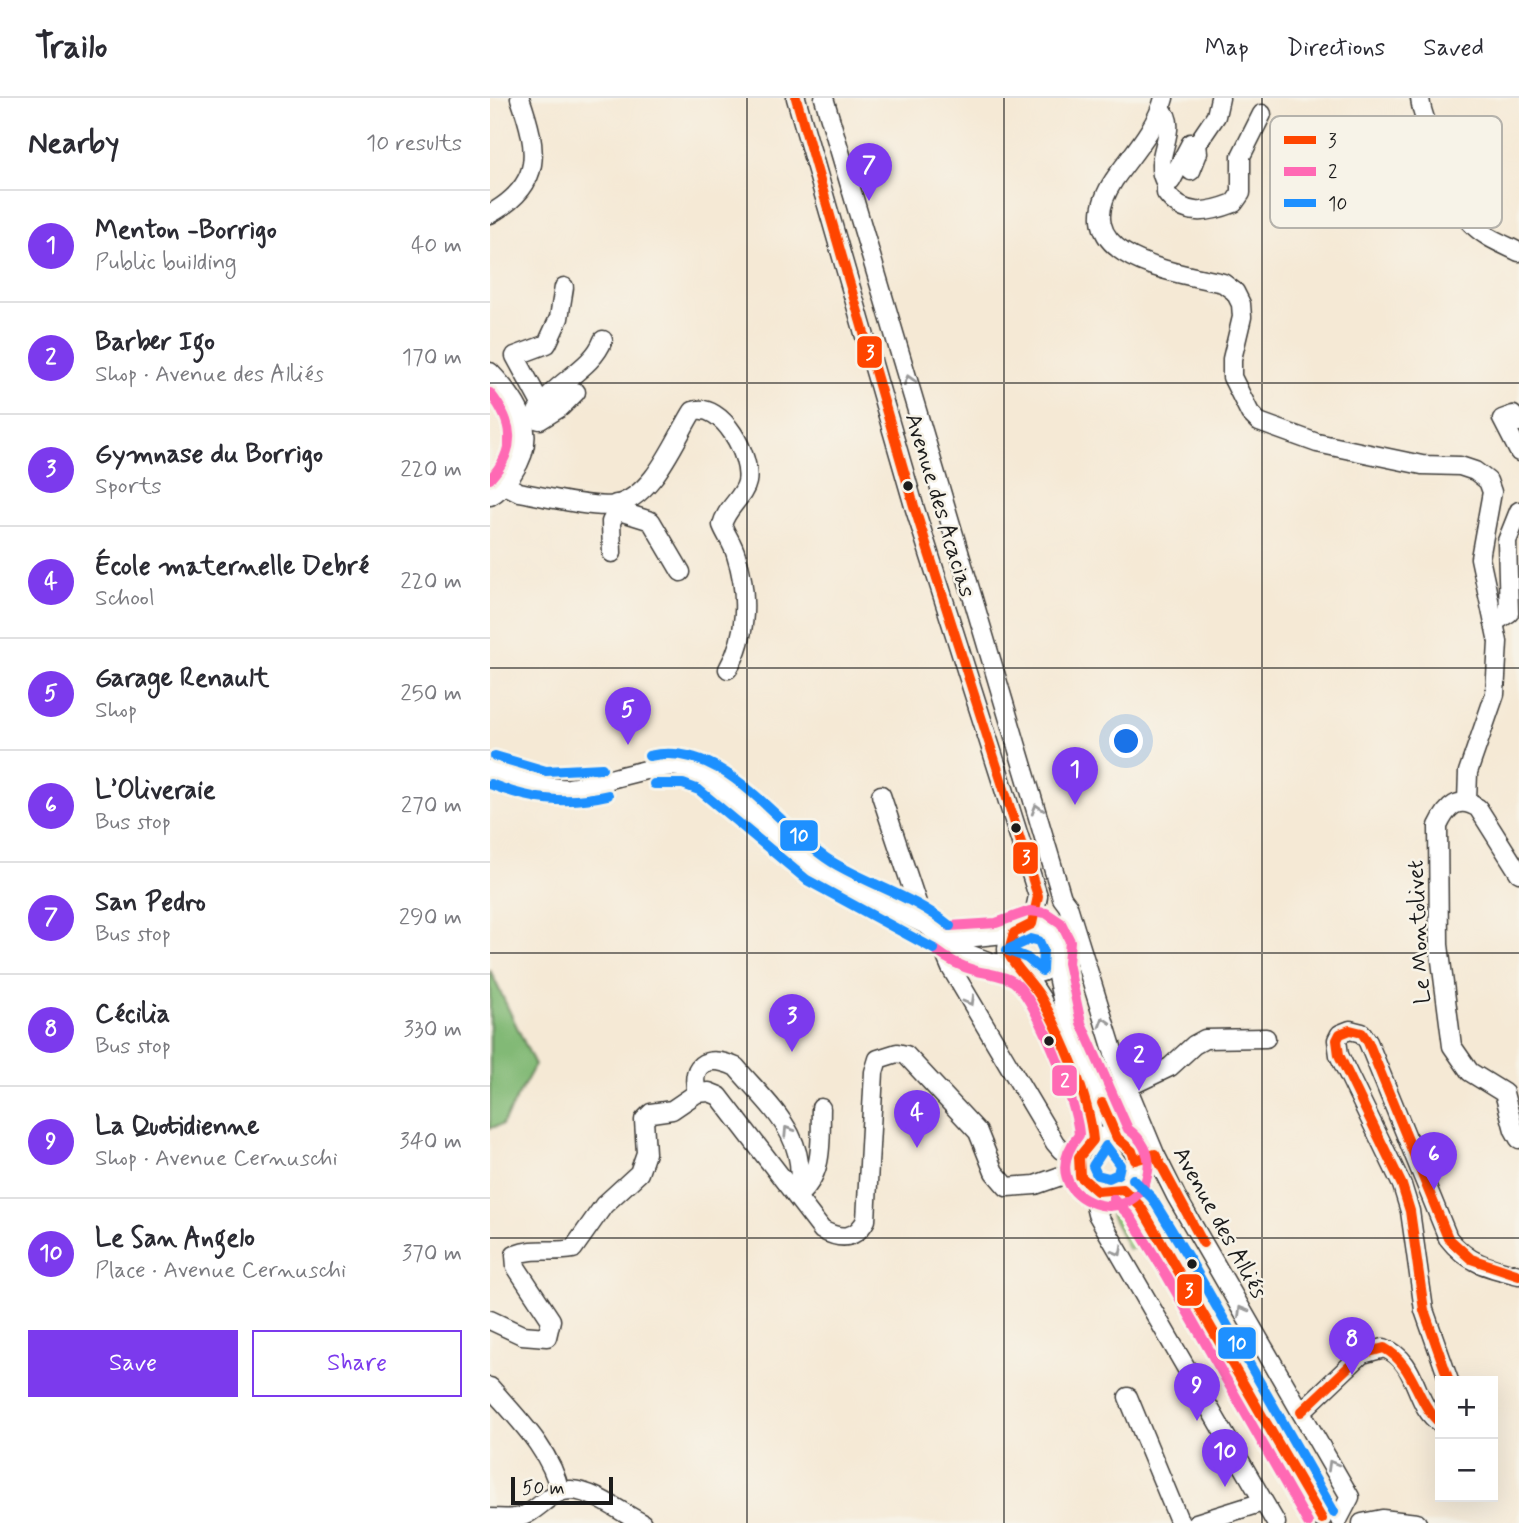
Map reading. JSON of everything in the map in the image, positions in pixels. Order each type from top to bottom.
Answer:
[{"type":"street","points":[[490,214],[509,203],[522,189],[534,163],[534,146],[520,98]]},
{"type":"street","name":"Avenue des Acacias","points":[[796,98],[914,506],[1038,896],[1032,924]]},
{"type":"street","name":"Avenue des Acacias","points":[[824,98],[1062,898],[1068,906],[1085,960]]},
{"type":"street","points":[[1191,171],[1198,153],[1197,144],[1216,116],[1220,98]]},
{"type":"street","points":[[1420,98],[1423,116]]},
{"type":"street","points":[[1163,104],[1170,124],[1161,155],[1166,193],[1183,209],[1195,212],[1232,204],[1241,193],[1241,156],[1262,114]]},
{"type":"street","points":[[1163,104],[1108,191],[1102,209],[1109,238],[1116,249],[1132,259],[1223,283],[1235,292],[1241,304],[1242,317],[1232,359],[1232,377],[1250,413],[1259,422],[1317,443],[1422,465],[1461,466],[1475,471],[1488,481],[1492,492],[1480,558],[1498,642],[1495,694],[1468,772],[1467,801],[1478,808],[1519,873]]},
{"type":"street","points":[[1166,183],[1171,181],[1191,143],[1197,144]]},
{"type":"street","points":[[1232,204],[1234,168]]},
{"type":"street","points":[[1475,228],[1519,252]]},
{"type":"street","points":[[490,496],[505,485],[519,464],[533,416],[515,356],[547,344],[559,318],[564,286]]},
{"type":"street","points":[[533,416],[599,352],[603,340]]},
{"type":"street","points":[[490,372],[533,416],[540,419],[561,407],[576,392]]},
{"type":"street","points":[[612,553],[614,538],[611,522],[617,506],[643,488],[693,411],[702,408],[712,412],[734,439],[747,469],[747,485],[724,516],[722,524],[736,553],[741,575],[744,621],[738,651],[728,669]]},
{"type":"street","points":[[1519,422],[1513,415],[1502,419],[1519,452]]},
{"type":"street","points":[[505,485],[519,492],[617,506],[628,516],[651,521],[681,572]]},
{"type":"street","points":[[1494,622],[1509,614],[1507,541],[1519,511]]},
{"type":"street","points":[[490,769],[513,779],[554,788],[604,782],[668,767],[683,768],[710,779],[828,877],[920,922],[961,951],[1020,970],[1044,971],[1054,947],[1062,898]]},
{"type":"street","points":[[881,794],[917,903],[920,922]]},
{"type":"street","name":"Le Montolivet","points":[[1467,801],[1457,803],[1446,810],[1438,825],[1439,945],[1452,1046],[1470,1072],[1504,1093],[1519,1139]]},
{"type":"street","points":[[946,940],[1014,933],[1032,924],[1054,947],[1085,960]]},
{"type":"street","points":[[490,1320],[522,1335],[547,1337],[551,1321],[516,1267],[515,1255],[529,1249],[556,1252],[573,1249],[604,1205],[639,1173],[646,1153],[644,1120],[651,1112],[672,1110],[697,1093],[709,1092],[719,1096],[822,1230],[846,1238],[861,1230],[869,1205],[874,1072],[878,1059],[897,1053],[906,1055],[978,1132],[994,1172],[1007,1187],[1035,1185],[1079,1164],[1093,1140],[1091,1115],[1041,998],[1020,970],[1008,946],[1014,933]]},
{"type":"street","points":[[946,940],[945,954],[951,968],[1055,1143],[1079,1164],[1091,1189],[1097,1214],[1276,1523]]},
{"type":"street","points":[[1054,947],[1068,1027],[1117,1138],[1132,1151],[1135,1160],[1133,1176],[1123,1189],[1113,1193],[1091,1189]]},
{"type":"street","name":"Avenue des Alliés","points":[[1085,960],[1126,1088],[1155,1154],[1176,1196],[1350,1497],[1331,1521]]},
{"type":"street","points":[[1447,1376],[1424,1310],[1410,1211],[1402,1185],[1339,1055],[1337,1040],[1340,1034],[1350,1030],[1362,1032],[1368,1042],[1428,1192],[1454,1246],[1472,1262],[1519,1275]]},
{"type":"street","points":[[1126,1088],[1162,1072],[1205,1039],[1266,1038]]},
{"type":"street","points":[[697,1093],[693,1078],[697,1067],[707,1061],[723,1061],[736,1067],[792,1134],[800,1184],[797,1196]]},
{"type":"street","points":[[797,1196],[810,1186],[818,1170],[821,1108]]},
{"type":"street","points":[[1093,1140],[1100,1137],[1117,1138]]},
{"type":"street","points":[[1135,1160],[1155,1154]]},
{"type":"street","points":[[1123,1189],[1141,1207],[1331,1521]]},
{"type":"street","points":[[1301,1412],[1362,1354],[1384,1348],[1395,1352],[1404,1360],[1435,1418]]},
{"type":"street","points":[[490,1387],[523,1423],[556,1474],[560,1492]]},
{"type":"street","points":[[1128,1398],[1180,1523]]},
{"type":"street","points":[[490,1406],[509,1409]]},
{"type":"street","points":[[490,1518],[509,1519],[524,1516],[560,1492],[583,1492],[642,1523]]},
{"type":"street","points":[[1196,1523],[1262,1502]]},
{"type":"street","points":[[1365,1523],[1382,1519],[1417,1523]]},
{"type":"green space","points":[[490,970],[535,1065],[502,1125],[490,1128]]},
{"type":"green space","points":[[1121,1200],[1146,1239],[1129,1250],[1104,1201]]},
{"type":"transit line","name":"3","points":[[796,98],[914,506],[1038,896],[1032,924],[1014,933],[1008,953],[1040,996],[1080,1085],[1093,1140],[1079,1157],[1080,1176],[1097,1191],[1123,1189],[1141,1207],[1322,1519]]},
{"type":"transit line","name":"2","points":[[490,393],[504,415],[509,436],[505,457],[490,479]]},
{"type":"transit line","name":"10","points":[[649,756],[677,754],[702,760],[726,773],[832,862],[922,907],[950,926]]},
{"type":"transit line","name":"10","points":[[495,756],[546,771],[602,768]]},
{"type":"transit line","name":"10","points":[[490,784],[520,794],[548,799],[577,800],[608,795]]},
{"type":"transit line","name":"10","points":[[654,784],[683,784],[699,790],[807,880],[934,949]]},
{"type":"transit line","name":"2","points":[[934,949],[960,965],[1014,982],[1034,1009],[1055,1054],[1077,1121],[1079,1135],[1067,1157],[1066,1177],[1075,1192],[1090,1202],[1108,1206],[1126,1202],[1140,1191],[1148,1171],[1147,1153],[1141,1142],[1128,1129],[1081,1023],[1068,963],[1070,941],[1061,923],[1046,913],[1030,911],[996,923],[950,926]]},
{"type":"transit line","name":"10","points":[[1031,939],[1039,941],[1043,950],[1042,971],[1027,958],[1007,950],[1031,939]]},
{"type":"transit line","name":"3","points":[[1447,1376],[1424,1310],[1410,1211],[1402,1185],[1339,1055],[1337,1040],[1340,1034],[1350,1030],[1362,1033],[1368,1042],[1448,1238],[1471,1259],[1519,1275]]},
{"type":"transit line","name":"3","points":[[1102,1103],[1117,1138],[1132,1151],[1135,1160],[1155,1154],[1203,1243]]},
{"type":"transit line","name":"10","points":[[1106,1146],[1120,1165],[1118,1174],[1109,1178],[1097,1175],[1093,1166],[1106,1146]]},
{"type":"transit line","name":"10","points":[[1133,1179],[1152,1198],[1191,1262],[1334,1512]]},
{"type":"transit line","name":"2","points":[[1113,1199],[1130,1216],[1167,1276],[1308,1523]]},
{"type":"transit line","name":"3","points":[[1301,1412],[1362,1354],[1384,1348],[1394,1355],[1409,1373],[1435,1417]]},
{"type":"place","name":"San Pedro","points":[[869,201]]},
{"type":"place","name":"Garage Renault","points":[[628,745]]},
{"type":"place","name":"Menton -Borrigo","points":[[1075,805]]},
{"type":"place","name":"Gymnase du Borrigo","points":[[792,1052]]},
{"type":"place","name":"Barber Igo","points":[[1139,1091]]},
{"type":"place","name":"École maternelle Debré","points":[[917,1148]]},
{"type":"place","name":"L’Oliveraie","points":[[1434,1190]]},
{"type":"place","name":"Cécilia","points":[[1352,1375]]},
{"type":"place","name":"La Quotidienne","points":[[1197,1421]]},
{"type":"place","name":"Le San Angelo","points":[[1225,1487]]}]
